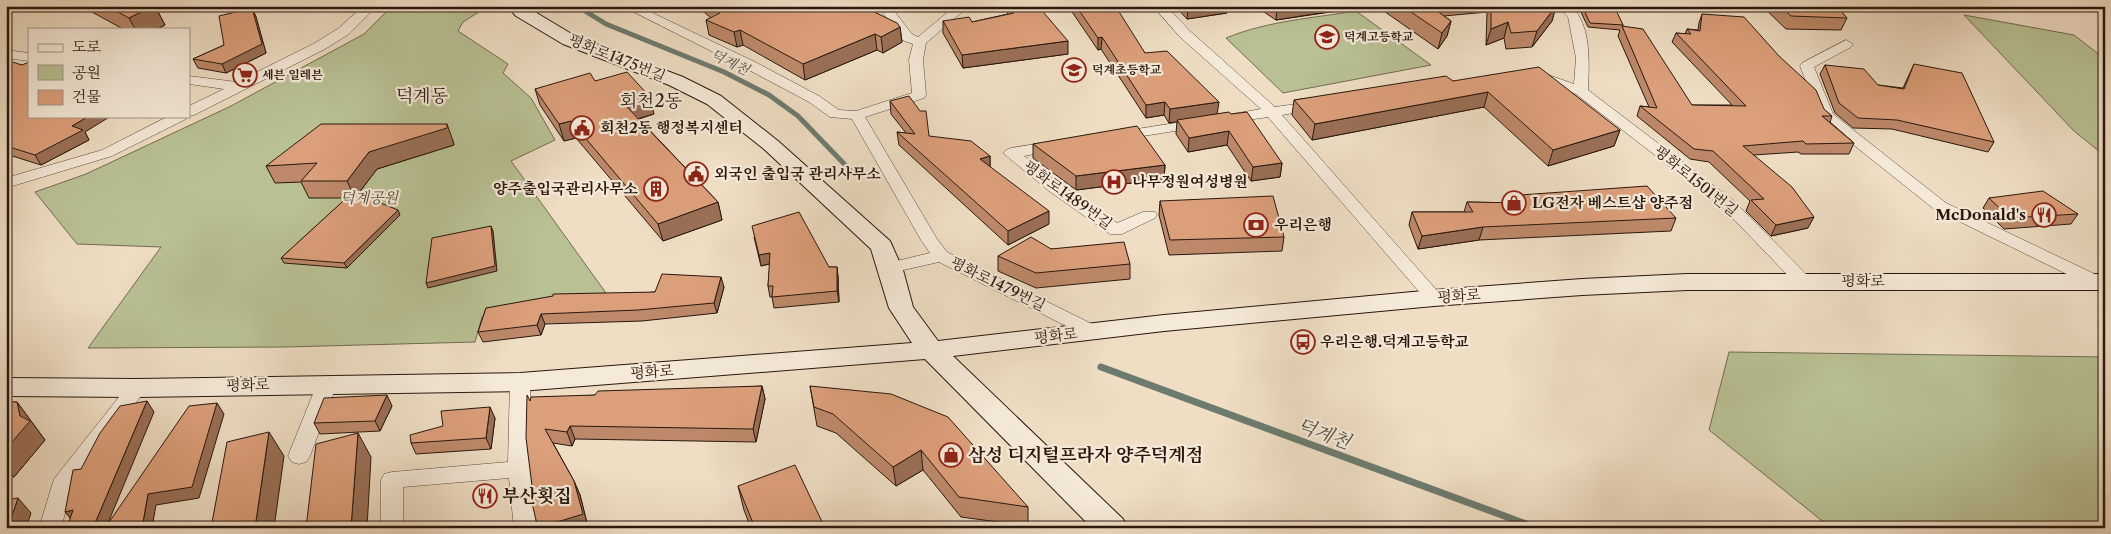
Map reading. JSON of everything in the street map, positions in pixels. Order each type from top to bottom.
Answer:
[{"type":"main road","name":"평화로1475번길","points":[[515,6],[528,16],[569,40],[676,81],[714,100],[772,145],[882,246],[901,308],[931,350],[1112,528]]},
{"type":"main road","name":"평화로","points":[[6,387],[137,388],[520,382],[931,350],[1434,298],[1601,286],[1687,282],[1803,281],[2101,282]]},
{"type":"street","points":[[190,112],[320,46],[344,31],[371,6]]},
{"type":"street","points":[[628,6],[750,65],[814,99],[835,114],[857,115],[919,95],[916,60],[920,42],[963,6]]},
{"type":"street","points":[[881,6],[888,10],[908,37],[920,42]]},
{"type":"street","points":[[1159,6],[1185,34],[1272,112],[1434,298]]},
{"type":"street","points":[[1564,6],[1574,16],[1582,58],[1581,91]]},
{"type":"street","points":[[1846,44],[1807,66],[1826,116],[1940,206],[2101,282]]},
{"type":"street","points":[[6,54],[28,58]]},
{"type":"street","name":"평화로1501번길","points":[[1520,74],[1529,72],[1581,91],[1728,204],[1803,281]]},
{"type":"street","points":[[190,80],[239,87]]},
{"type":"street","points":[[1107,138],[1329,103]]},
{"type":"street","name":"평화로1479번길","points":[[857,115],[929,240],[941,256],[1093,332]]},
{"type":"street","points":[[6,183],[107,153],[177,118]]},
{"type":"street","name":"평화로1489번길","points":[[1068,144],[1011,153],[1055,188],[1116,230],[1149,215]]},
{"type":"street","points":[[890,268],[941,256]]},
{"type":"street","points":[[520,382],[519,469],[525,528]]},
{"type":"street","points":[[299,456],[327,384]]},
{"type":"street","points":[[50,528],[62,486],[137,388]]},
{"type":"street","points":[[392,528],[392,480],[519,469]]},
{"type":"green space","name":"덕계공원","points":[[392,6],[482,6],[482,10],[463,22],[458,31],[508,64],[503,73],[531,98],[555,140],[511,161],[606,293],[482,317],[475,342],[285,347],[88,348],[161,247],[77,244],[35,192],[86,174],[231,106],[364,34]]},
{"type":"green space","points":[[1356,11],[1431,65],[1283,93],[1226,38],[1274,24]]},
{"type":"green space","points":[[1964,15],[2074,35],[2105,59],[2105,156],[2074,131]]},
{"type":"green space","points":[[1729,352],[2105,357],[2105,528],[1831,528],[1709,430]]},
{"type":"building","points":[[107,6],[153,6],[129,18]]},
{"type":"building","points":[[712,6],[862,6],[897,23],[900,27],[881,37],[875,34],[803,64],[740,30],[734,32],[706,20],[720,13]]},
{"type":"building","points":[[1010,6],[1038,6],[1068,41],[962,55],[943,21],[969,17],[972,22],[1014,13]]},
{"type":"building","points":[[1076,6],[1116,7],[1145,53],[1167,51],[1219,102],[1170,109],[1165,102],[1146,105],[1102,37],[1098,38]]},
{"type":"building","points":[[1402,6],[1430,6],[1451,21],[1442,33]]},
{"type":"building","points":[[1491,6],[1556,6],[1537,31],[1511,33],[1508,22],[1491,29]]},
{"type":"building","points":[[1582,6],[1612,6],[1615,8],[1623,25],[1590,23]]},
{"type":"building","points":[[1780,6],[1836,6],[1847,18],[1791,16]]},
{"type":"building","points":[[252,8],[262,44],[222,64],[193,59],[224,45],[219,16]]},
{"type":"building","points":[[1702,14],[1744,17],[1779,56],[1816,90],[1824,109],[1832,116],[1822,116],[1854,143],[1806,144],[1803,141],[1743,146],[1792,187],[1814,217],[1776,225],[1751,200],[1764,199],[1713,151],[1694,149],[1640,106],[1657,108],[1622,26],[1643,29],[1692,105],[1746,106],[1676,33],[1691,34],[1687,29],[1700,31]]},
{"type":"building","points":[[6,60],[22,65],[28,62],[28,118],[86,118],[72,126],[83,130],[35,155],[6,146]]},
{"type":"building","points":[[1914,64],[1962,73],[1994,142],[1897,120],[1858,118],[1839,103],[1825,65],[1864,69],[1878,85],[1904,89]]},
{"type":"building","points":[[1539,67],[1620,130],[1553,150],[1488,92],[1315,124],[1294,100],[1446,76],[1453,81]]},
{"type":"building","points":[[627,72],[650,97],[625,105],[718,202],[658,224],[571,121],[559,124],[535,89],[590,73],[595,81]]},
{"type":"building","points":[[909,96],[920,111],[926,111],[929,136],[971,141],[990,156],[980,159],[1049,211],[1008,231],[897,132],[915,134],[890,101]]},
{"type":"building","points":[[1229,112],[1231,114],[1247,112],[1282,163],[1253,167],[1229,131],[1189,138],[1177,120]]},
{"type":"building","points":[[321,124],[447,124],[447,128],[369,152],[347,181],[301,181],[317,163],[266,166]]},
{"type":"building","points":[[1137,126],[1165,165],[1076,176],[1033,144]]},
{"type":"building","points":[[1647,186],[1676,218],[1483,227],[1422,236],[1412,212],[1473,212],[1467,202],[1526,203],[1520,195]]},
{"type":"building","points":[[2043,191],[2078,214],[2010,218],[1989,198]]},
{"type":"building","points":[[353,192],[398,210],[344,263],[281,258]]},
{"type":"building","points":[[1273,196],[1284,237],[1170,240],[1160,201]]},
{"type":"building","points":[[799,212],[829,267],[837,267],[837,291],[772,297],[773,286],[768,286],[770,253],[759,255],[752,226]]},
{"type":"building","points":[[491,226],[495,266],[426,283],[432,238]]},
{"type":"building","points":[[1031,237],[1051,249],[1124,242],[1130,264],[1036,273],[998,256]]},
{"type":"building","points":[[662,274],[721,277],[714,303],[638,310],[541,314],[537,325],[478,332],[486,308],[553,296],[553,294],[655,292]]},
{"type":"building","points":[[762,386],[753,429],[570,426],[567,432],[545,429],[574,481],[583,514],[538,528],[530,495],[533,494],[526,438],[527,395],[530,401],[531,397],[595,395],[598,391]]},
{"type":"building","points":[[810,386],[891,394],[948,417],[1028,507],[959,497],[921,450],[893,467],[833,414],[814,407]]},
{"type":"building","points":[[387,395],[375,421],[314,423],[324,398]]},
{"type":"building","points":[[147,401],[93,528],[67,528],[73,510],[65,512],[73,470],[81,469],[100,433],[120,406]]},
{"type":"building","points":[[6,402],[17,402],[20,416],[30,421],[6,449]]},
{"type":"building","points":[[217,403],[192,487],[148,494],[142,528],[105,528],[189,406]]},
{"type":"building","points":[[490,407],[486,438],[411,443],[410,435],[443,426],[441,411]]},
{"type":"building","points":[[269,432],[255,528],[211,528],[227,442]]},
{"type":"building","points":[[358,433],[351,528],[306,528],[316,444]]},
{"type":"building","points":[[795,465],[825,528],[755,528],[738,486]]},
{"type":"building","points":[[18,498],[8,528],[6,528],[6,500]]},
{"type":"waterway","name":"덕계천","points":[[577,6],[606,24],[724,72],[769,95],[798,116],[851,171]]},
{"type":"waterway","name":"덕계천","points":[[1101,367],[1537,528]]},
{"type":"place","name":"덕계고등학교","points":[[1327,37]]},
{"type":"place","name":"덕계초등학교","points":[[1074,70]]},
{"type":"place","name":"세븐 일레븐","points":[[245,75]]},
{"type":"place","name":"회천2동 행정복지센터","points":[[582,128]]},
{"type":"place","name":"외국인 출입국 관리사무소","points":[[696,174]]},
{"type":"place","name":"나무정원여성병원","points":[[1114,182]]},
{"type":"place","name":"양주출입국관리사무소","points":[[656,189]]},
{"type":"place","name":"LG전자 베스트샵 양주점","points":[[1514,203]]},
{"type":"place","name":"McDonald's","points":[[2044,215]]},
{"type":"place","name":"우리은행","points":[[1256,225]]},
{"type":"place","name":"우리은행.덕계고등학교","points":[[1303,342]]},
{"type":"place","name":"삼성 디지털프라자 양주덕계점","points":[[951,455]]},
{"type":"place","name":"부산횟집","points":[[485,496]]},
{"type":"district","name":"덕계동","points":[[422,96]]},
{"type":"district","name":"회천2동","points":[[651,101]]}]
